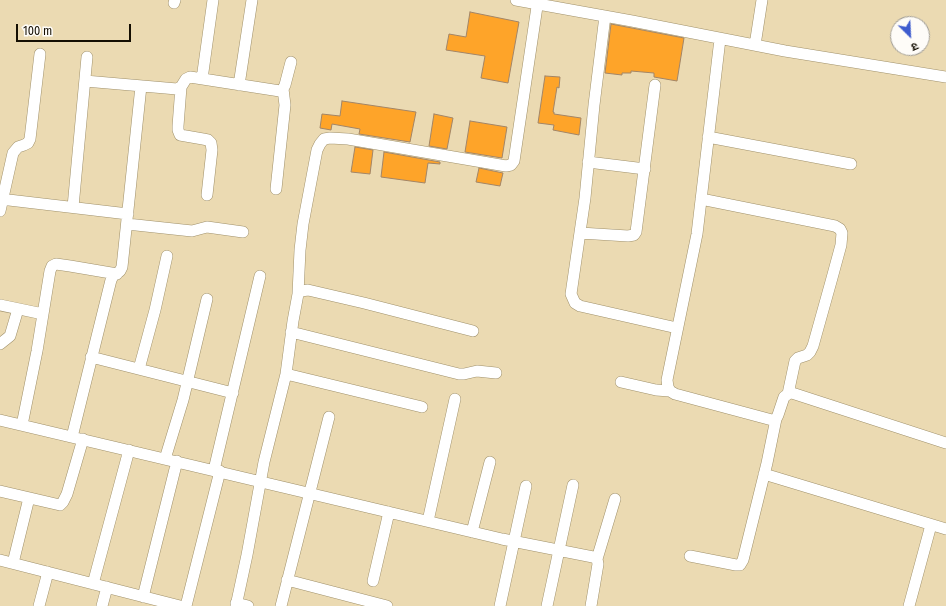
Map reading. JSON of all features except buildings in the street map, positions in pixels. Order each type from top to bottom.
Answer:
[{"type":"street","points":[[202,79],[213,0]]},
{"type":"street","points":[[239,85],[252,0]]},
{"type":"street","points":[[516,0],[538,2],[755,45],[946,77]]},
{"type":"street","points":[[755,45],[762,0]]},
{"type":"street","points":[[248,606],[236,604],[247,555],[260,481],[286,374],[291,332],[298,294],[303,224],[317,150],[324,139],[348,139],[506,166],[510,165],[514,161],[538,2]]},
{"type":"street","points":[[605,16],[594,105],[585,198],[571,294],[575,303],[592,309],[677,328]]},
{"type":"street","points":[[670,391],[667,380],[697,234],[720,38]]},
{"type":"street","points":[[0,211],[1,199],[13,153],[18,147],[28,143],[30,139],[40,54]]},
{"type":"street","points":[[73,207],[87,57]]},
{"type":"street","points":[[276,189],[285,105],[283,89],[291,62]]},
{"type":"street","points":[[207,195],[212,150],[211,143],[208,140],[180,135],[178,126],[181,87],[186,79],[190,77],[276,91],[283,89]]},
{"type":"street","points":[[85,81],[170,89],[177,89],[181,87]]},
{"type":"street","points":[[580,233],[619,236],[634,235],[636,232],[655,85]]},
{"type":"street","points":[[72,437],[111,280],[122,267],[141,86]]},
{"type":"street","points":[[708,137],[851,164]]},
{"type":"street","points":[[588,162],[645,169]]},
{"type":"street","points":[[1,199],[73,207],[192,231],[207,227],[242,232]]},
{"type":"street","points":[[690,556],[730,565],[740,565],[743,560],[776,419],[784,397],[788,394],[795,361],[798,358],[807,355],[813,346],[841,245],[842,233],[836,226],[701,199]]},
{"type":"street","points":[[139,369],[155,310],[166,256]]},
{"type":"street","points":[[22,425],[37,352],[42,314],[52,266],[56,264],[117,274]]},
{"type":"street","points":[[186,606],[260,276]]},
{"type":"street","points":[[298,294],[301,291],[308,290],[473,331]]},
{"type":"street","points":[[165,459],[188,381],[207,299]]},
{"type":"street","points":[[0,305],[42,314]]},
{"type":"street","points":[[0,344],[10,336],[18,308]]},
{"type":"street","points":[[291,332],[459,374],[477,371],[496,373]]},
{"type":"street","points":[[91,357],[233,393]]},
{"type":"street","points":[[286,374],[422,407]]},
{"type":"street","points":[[621,382],[656,390],[670,391],[675,394],[765,420],[776,419]]},
{"type":"street","points":[[788,394],[798,394],[946,443]]},
{"type":"street","points":[[428,521],[455,399]]},
{"type":"street","points":[[281,606],[328,417]]},
{"type":"street","points":[[0,420],[309,492],[472,532],[594,557],[597,559]]},
{"type":"street","points":[[0,490],[55,505],[60,505],[64,502],[83,439]]},
{"type":"street","points":[[93,584],[129,450]]},
{"type":"street","points":[[143,597],[177,462]]},
{"type":"street","points":[[472,532],[490,462]]},
{"type":"street","points":[[764,474],[946,529]]},
{"type":"street","points":[[547,606],[573,485]]},
{"type":"street","points":[[500,606],[526,486]]},
{"type":"street","points":[[13,563],[28,498]]},
{"type":"street","points":[[591,606],[597,572],[597,559],[615,499]]},
{"type":"street","points":[[374,581],[389,512]]},
{"type":"street","points":[[909,606],[931,525]]},
{"type":"street","points":[[0,560],[107,587],[166,604],[180,606]]},
{"type":"street","points":[[39,606],[48,572]]},
{"type":"street","points":[[287,580],[387,606]]},
{"type":"street","points":[[102,606],[107,587]]}]
